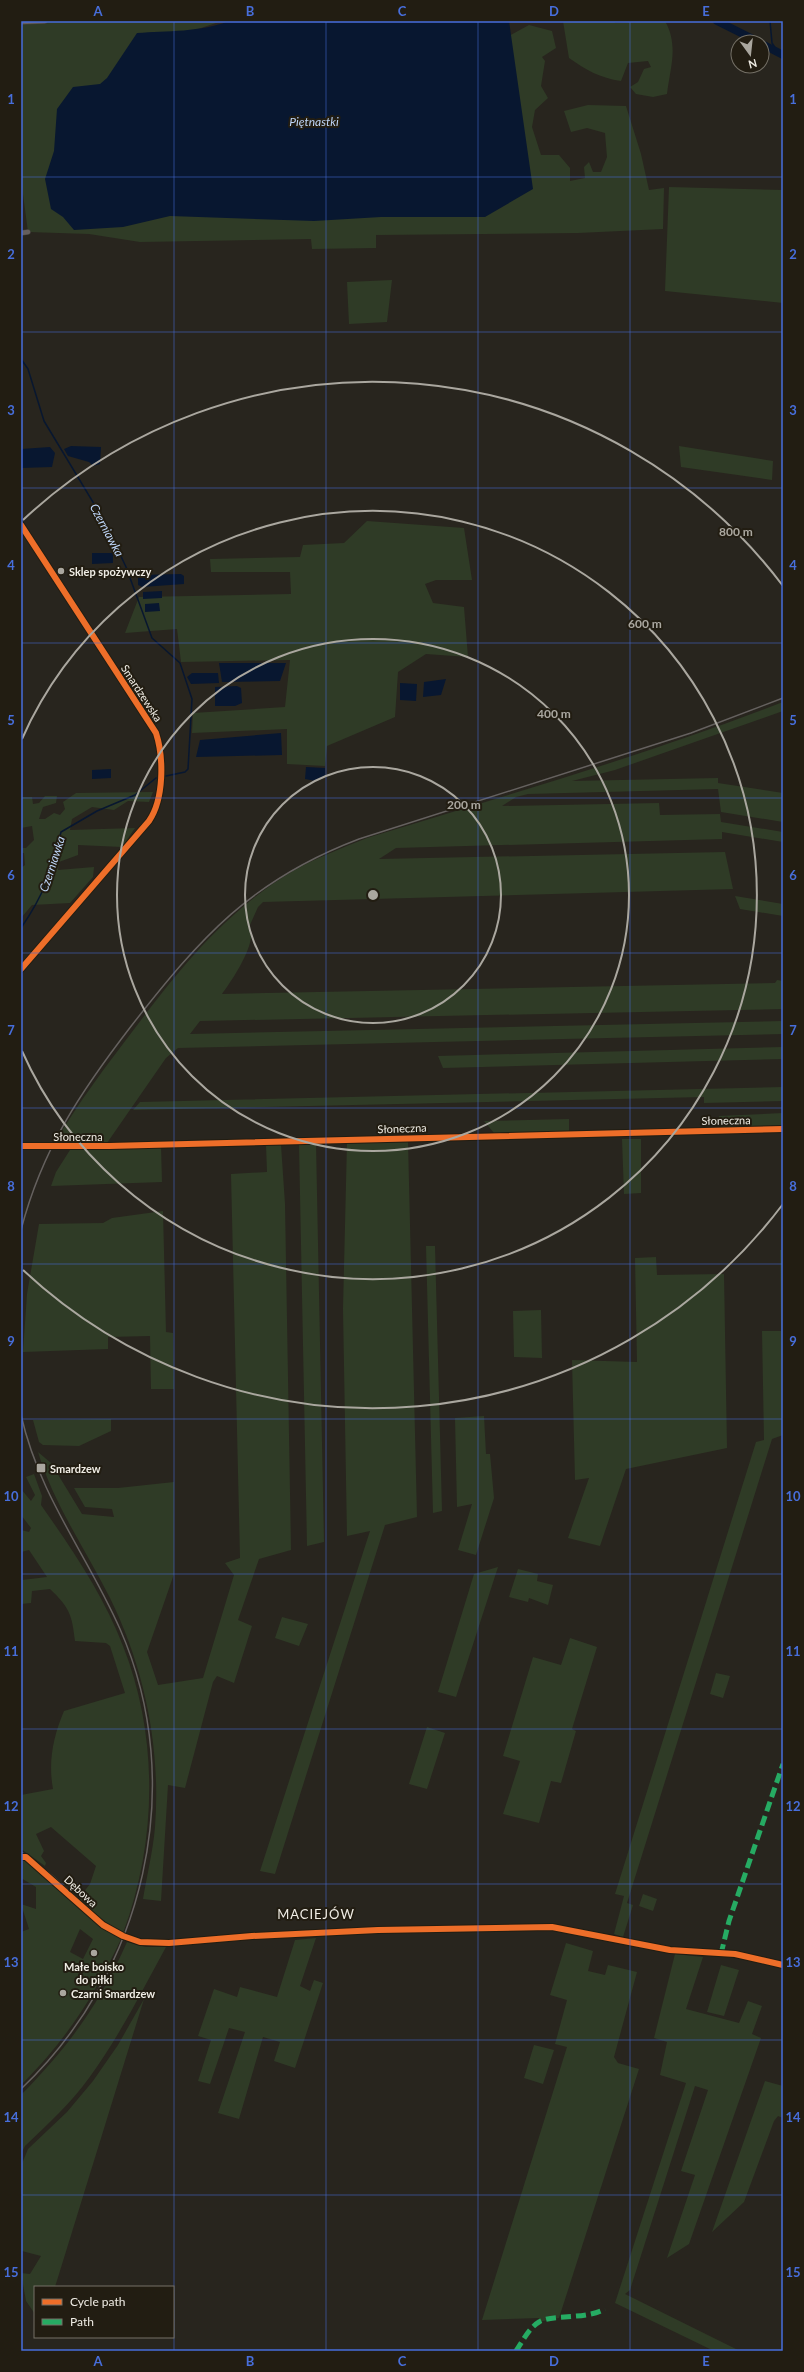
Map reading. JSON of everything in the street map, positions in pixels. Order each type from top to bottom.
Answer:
[{"type":"street","points":[[21,22],[45,21]]},
{"type":"street","points":[[21,232],[28,232]]},
{"type":"street","name":"Smardzewska","points":[[21,525],[156,733],[159,749],[160,788],[156,809],[149,821],[21,969]]},
{"type":"street","name":"Słoneczna","points":[[21,1146],[109,1146],[783,1129]]},
{"type":"street","name":"Dębowa","points":[[21,1854],[103,1924],[124,1937],[140,1942],[158,1943],[271,1935],[552,1927],[670,1950],[735,1954],[783,1965]]},
{"type":"green space","name":"Piętnastki","points":[[21,21],[222,21],[192,31],[505,38],[529,25],[552,31],[556,48],[542,57],[545,61],[541,86],[548,98],[535,110],[532,127],[541,155],[559,155],[570,168],[570,181],[585,178],[584,167],[589,162],[593,172],[601,172],[607,157],[605,133],[587,128],[571,132],[564,111],[588,105],[626,106],[641,154],[649,190],[664,188],[663,229],[578,233],[376,235],[376,248],[312,249],[311,239],[140,242],[89,234],[28,232],[21,179]]},
{"type":"green space","points":[[563,21],[614,21],[615,23],[665,21],[672,39],[673,48],[667,94],[653,97],[636,94],[630,87],[638,82],[644,69],[651,67],[648,61],[628,63],[621,81],[606,78],[594,73],[569,58]]},
{"type":"green space","points":[[669,187],[783,190],[783,303],[665,291]]},
{"type":"green space","points":[[392,280],[387,322],[349,324],[347,282]]},
{"type":"green space","points":[[679,446],[773,461],[772,480],[681,467]]},
{"type":"green space","points":[[367,521],[464,528],[472,580],[436,580],[425,584],[433,603],[464,607],[468,657],[426,654],[398,672],[395,717],[327,746],[325,766],[287,764],[287,729],[192,733],[193,713],[285,707],[290,660],[181,662],[177,629],[125,633],[139,597],[291,594],[290,572],[211,572],[210,559],[300,557],[303,545],[344,543]]},
{"type":"green space","points":[[783,702],[783,711],[615,770],[572,781],[718,778],[718,783],[783,793],[783,822],[721,812],[718,789],[528,794],[516,797],[502,806],[659,803],[660,815],[720,814],[721,822],[783,832],[783,842],[722,832],[722,839],[396,848],[379,859],[725,852],[733,889],[263,902],[258,907],[249,927],[251,933],[250,942],[243,961],[222,994],[775,983],[777,980],[783,981],[783,1009],[200,1021],[190,1034],[783,1021],[783,1034],[178,1048],[166,1058],[107,1143],[54,1144],[103,1071],[187,962],[226,922],[269,886],[293,871],[320,857],[367,838],[629,757]]},
{"type":"green space","points":[[153,792],[149,802],[128,801],[114,810],[92,807],[72,819],[70,830],[135,828],[122,847],[78,845],[78,855],[59,862],[58,870],[94,867],[93,877],[70,903],[32,905],[21,918],[21,868],[25,865],[24,853],[21,853],[21,848],[26,848],[34,840],[32,826],[21,828],[21,797],[32,797],[33,804],[39,803],[45,796],[57,796],[56,803],[43,807],[39,819],[45,819],[54,813],[60,815],[65,809],[63,802],[76,793]]},
{"type":"green space","points":[[735,896],[783,904],[783,916],[740,909]]},
{"type":"green space","points":[[783,1047],[783,1059],[443,1068],[438,1056]]},
{"type":"green space","points":[[783,1087],[783,1101],[704,1103],[704,1097],[133,1110],[140,1102]]},
{"type":"green space","points":[[783,1113],[783,1127],[720,1128],[719,1116]]},
{"type":"green space","points":[[569,1119],[569,1132],[494,1133],[484,1121]]},
{"type":"green space","points":[[622,1139],[641,1139],[641,1193],[624,1194]]},
{"type":"green space","points":[[408,1141],[417,1517],[385,1525],[275,1874],[260,1871],[370,1531],[347,1536],[343,1309],[347,1142]]},
{"type":"green space","points":[[316,1143],[324,1542],[307,1546],[299,1144]]},
{"type":"green space","points":[[266,1145],[281,1145],[285,1204],[291,1550],[259,1559],[238,1620],[252,1626],[234,1683],[217,1676],[213,1682],[185,1788],[168,1785],[161,1901],[143,1899],[154,1836],[156,1798],[153,1739],[148,1710],[133,1653],[122,1625],[101,1580],[61,1509],[38,1452],[51,1463],[82,1514],[114,1517],[112,1509],[85,1507],[74,1488],[118,1488],[174,1482],[174,1574],[147,1652],[158,1685],[203,1678],[234,1575],[225,1563],[240,1558],[231,1174],[267,1172]]},
{"type":"green space","points":[[161,1147],[162,1182],[51,1186],[56,1172],[70,1150]]},
{"type":"green space","points":[[163,1211],[166,1332],[173,1333],[174,1389],[151,1389],[150,1336],[108,1337],[108,1349],[23,1352],[27,1294],[39,1224],[103,1223],[112,1218]]},
{"type":"green space","points":[[426,1246],[435,1246],[442,1511],[433,1513]]},
{"type":"green space","points":[[780,1250],[783,1250],[783,1435],[772,1439],[627,1903],[633,1905],[623,1937],[614,1934],[624,1896],[615,1894],[756,1442],[764,1440],[762,1331],[781,1331]]},
{"type":"green space","points":[[656,1257],[657,1275],[724,1274],[727,1448],[626,1469],[600,1546],[568,1538],[589,1478],[575,1480],[572,1360],[637,1362],[635,1258]]},
{"type":"green space","points":[[541,1310],[542,1358],[514,1357],[513,1311]]},
{"type":"green space","points":[[484,1416],[486,1454],[490,1454],[494,1498],[476,1555],[458,1550],[472,1504],[457,1507],[455,1418]]},
{"type":"green space","points":[[111,1419],[111,1431],[79,1446],[43,1445],[39,1442],[33,1420]]},
{"type":"green space","points":[[34,1474],[42,1496],[41,1505],[86,1573],[107,1609],[123,1646],[135,1681],[143,1716],[148,1753],[149,1790],[147,1826],[142,1863],[134,1898],[123,1933],[98,1917],[79,1898],[90,1884],[96,1866],[51,1827],[36,1834],[44,1851],[41,1856],[46,1863],[45,1866],[21,1849],[21,1795],[53,1789],[51,1769],[52,1750],[64,1711],[125,1693],[110,1646],[106,1643],[75,1641],[73,1625],[69,1612],[62,1601],[50,1589],[32,1591],[31,1603],[21,1604],[22,1580],[47,1577],[29,1550],[21,1552],[21,1530],[29,1532],[31,1528],[21,1515],[21,1489],[31,1501],[35,1495],[26,1477]]},
{"type":"green space","points":[[498,1567],[456,1697],[438,1692],[474,1574]]},
{"type":"green space","points":[[518,1569],[538,1574],[537,1581],[553,1585],[548,1605],[529,1598],[528,1602],[509,1597]]},
{"type":"green space","points":[[282,1617],[308,1624],[299,1646],[275,1638]]},
{"type":"green space","points":[[570,1638],[597,1647],[572,1729],[576,1731],[561,1783],[551,1781],[539,1823],[503,1814],[520,1761],[503,1756],[533,1657],[561,1665]]},
{"type":"green space","points":[[716,1673],[730,1676],[723,1698],[710,1694]]},
{"type":"green space","points":[[427,1727],[445,1733],[427,1789],[409,1784]]},
{"type":"green space","points":[[21,1857],[26,1857],[74,1898],[101,1927],[121,1939],[100,1980],[78,2017],[52,2051],[21,2085],[21,1932],[29,1929],[21,1904],[36,1909],[36,1887],[21,1878]],"holes":[[[80,1929],[93,1939],[83,1959],[70,1952]]]},
{"type":"green space","points":[[643,1894],[657,1899],[653,1911],[639,1906]]},
{"type":"green space","points":[[316,1938],[300,1986],[310,1991],[314,1980],[323,1983],[295,2068],[274,2061],[280,2042],[263,2037],[239,2119],[218,2113],[245,2032],[229,2028],[210,2084],[198,2081],[211,2040],[198,2036],[214,1989],[237,1997],[240,1987],[277,1997],[295,1940]]},
{"type":"green space","points":[[127,1942],[146,1947],[166,1947],[130,2014],[89,2078],[58,2114],[25,2146],[21,2154],[21,2095],[54,2059],[82,2024],[105,1986]]},
{"type":"green space","points":[[566,1943],[593,1951],[588,1971],[605,1975],[608,1965],[637,1972],[614,2057],[618,2063],[639,2069],[559,2318],[538,2322],[539,2318],[482,2320],[567,2047],[555,2044],[567,2000],[550,1995]]},
{"type":"green space","points":[[675,1954],[703,1957],[686,2009],[739,2023],[748,2001],[762,2006],[752,2034],[761,2038],[689,2244],[667,2258],[695,2175],[681,2171],[708,2090],[695,2086],[630,2290],[625,2294],[740,2351],[714,2351],[615,2303],[686,2083],[660,2075],[667,2042],[654,2038]]},
{"type":"green space","points":[[721,1965],[739,1970],[724,2016],[707,2012]]},
{"type":"green space","points":[[144,1999],[55,2286],[34,2286],[34,2313],[26,2301],[21,2273],[30,2274],[41,2256],[22,2251],[21,2253],[21,2166],[28,2149],[67,2112],[93,2081],[118,2045]]},
{"type":"green space","points":[[534,2045],[554,2050],[543,2084],[524,2078]]},
{"type":"green space","points":[[765,2081],[783,2086],[783,2118],[778,2116],[774,2121],[744,2202],[712,2232]]},
{"type":"water","name":"Piętnastki","points":[[229,21],[509,21],[533,189],[485,217],[381,217],[314,221],[170,216],[123,227],[74,230],[63,217],[51,209],[45,179],[54,151],[57,109],[73,87],[100,84],[107,78],[137,33],[196,29],[218,25]]},
{"type":"water","points":[[71,446],[101,447],[100,464],[93,466],[89,462],[68,456],[64,449]]},
{"type":"water","points":[[50,447],[55,453],[52,467],[21,468],[21,449]]},
{"type":"water","points":[[92,553],[113,553],[113,563],[92,564]]},
{"type":"water","points":[[181,574],[184,576],[184,584],[142,587],[138,585],[138,575]]},
{"type":"water","points":[[162,591],[162,598],[143,599],[143,592]]},
{"type":"water","points":[[159,603],[160,611],[145,612],[145,604]]},
{"type":"water","points":[[219,663],[286,663],[280,681],[222,682]]},
{"type":"water","points":[[192,673],[218,673],[219,683],[191,684],[187,677]]},
{"type":"water","points":[[446,679],[441,695],[423,697],[424,682]]},
{"type":"water","points":[[400,683],[417,684],[416,701],[400,700]]},
{"type":"water","points":[[237,686],[241,688],[242,703],[235,706],[215,706],[215,687]]},
{"type":"water","points":[[281,733],[282,755],[196,757],[200,740]]},
{"type":"water","points":[[306,767],[325,768],[325,776],[316,781],[305,779]]},
{"type":"water","points":[[111,769],[111,778],[92,779],[92,770]]},
{"type":"waterway","points":[[717,21],[743,34]]},
{"type":"waterway","points":[[770,21],[772,43],[778,52]]},
{"type":"waterway","points":[[770,48],[783,55]]},
{"type":"waterway","name":"Czerniawka","points":[[21,359],[28,369],[44,421],[105,522],[126,567],[152,638],[180,663],[192,699],[188,769],[185,772],[166,776]]},
{"type":"waterway","name":"Czerniawka","points":[[21,928],[42,893],[54,859],[61,832],[97,811],[135,795],[156,778]]},
{"type":"railway","points":[[21,1230],[40,1173],[52,1147],[65,1122],[96,1073],[157,993],[181,965],[231,914],[258,893],[288,873],[321,855],[359,839],[691,733],[783,698]]},
{"type":"railway","points":[[21,1415],[29,1445],[52,1499],[120,1629],[141,1689],[151,1751],[151,1813],[142,1874],[125,1934],[98,1990],[63,2042],[21,2089]]},
{"type":"marked path","points":[[721,1954],[729,1921],[783,1764]]},
{"type":"marked path","points":[[516,2351],[529,2331],[539,2322],[552,2318],[588,2315],[605,2309]]},
{"type":"cycle path","points":[[21,525],[156,733],[159,743],[161,766],[158,801],[149,821],[21,969]]},
{"type":"cycle path","points":[[21,1146],[109,1146],[783,1129]]},
{"type":"cycle path","points":[[21,1857],[26,1857],[103,1925],[123,1936],[140,1942],[169,1943],[252,1936],[378,1930],[552,1927],[670,1950],[735,1954],[783,1965]]},
{"type":"place","name":"Sklep spożywczy","points":[[61,571]]},
{"type":"place","name":"Smardzew","points":[[41,1468]]},
{"type":"place","name":"Małe boisko do piłki","points":[[94,1953]]},
{"type":"place","name":"Czarni Smardzew","points":[[63,1993]]},
{"type":"district","name":"MACIEJÓW","points":[[316,1914]]}]
